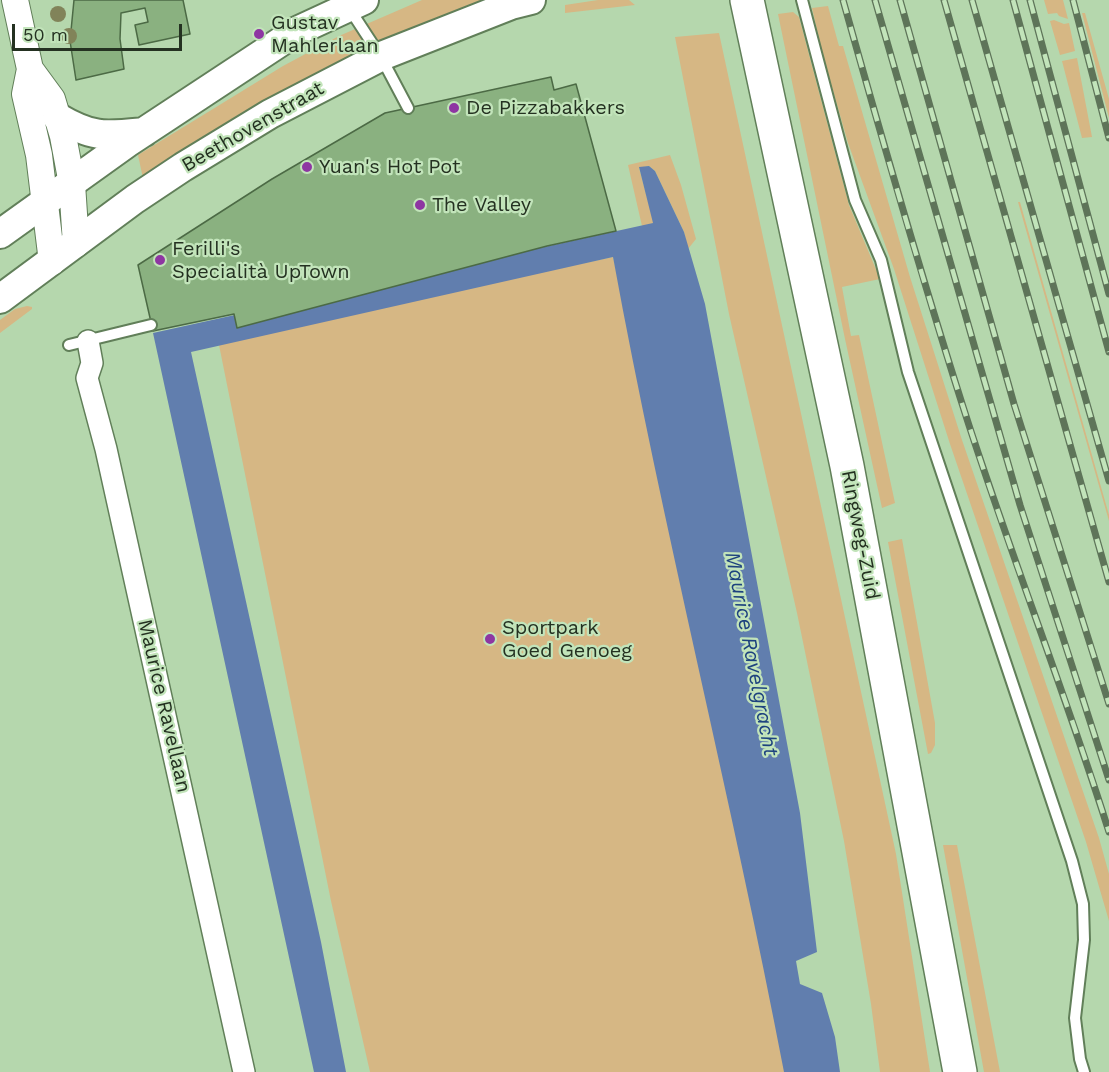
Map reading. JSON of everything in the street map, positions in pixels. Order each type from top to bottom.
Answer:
[{"type":"highway","name":"Ringweg-Zuid","points":[[749,12],[847,466],[960,1072]]},
{"type":"main road","name":"Beethovenstraat","points":[[0,299],[52,262],[76,235],[270,114],[381,57],[519,2]]},
{"type":"main road","points":[[0,234],[146,132],[297,31],[356,4]]},
{"type":"main road","points":[[57,117],[84,132],[95,134],[146,132]]},
{"type":"street","points":[[15,0],[30,69],[25,94],[39,155],[52,262]]},
{"type":"street","points":[[30,69],[52,99],[63,136],[72,184],[76,235]]},
{"type":"street","name":"Maurice Ravellaan","points":[[78,343],[92,363],[87,378],[106,449],[244,1072]]},
{"type":"lane","points":[[802,0],[855,200],[881,260],[908,372],[1072,861],[1083,904],[1084,940],[1075,1018],[1084,1072]]},
{"type":"lane","points":[[356,4],[408,108]]},
{"type":"lane","points":[[45,203],[76,235]]},
{"type":"lane","points":[[78,343],[152,326]]},
{"type":"shaded area","points":[[422,0],[482,0],[484,6],[144,183],[138,155],[283,66],[339,36]]},
{"type":"shaded area","points":[[598,0],[629,0],[635,5],[565,13],[565,5]]},
{"type":"shaded area","points":[[1044,0],[1063,0],[1068,19],[1057,13],[1048,14]]},
{"type":"shaded area","points":[[828,6],[839,46],[843,46],[910,277],[962,440],[1099,838],[1109,874],[1109,921],[1086,842],[950,444],[894,269],[848,143],[812,8]]},
{"type":"shaded area","points":[[793,12],[799,17],[849,205],[880,279],[842,287],[851,336],[859,335],[895,503],[882,508],[778,14]]},
{"type":"shaded area","points":[[1082,13],[1085,13],[1109,99],[1109,118]]},
{"type":"shaded area","points":[[1054,20],[1064,24],[1069,23],[1075,51],[1060,55],[1050,21]]},
{"type":"shaded area","points":[[719,33],[896,854],[930,1072],[880,1072],[844,841],[797,613],[729,314],[675,37]]},
{"type":"shaded area","points":[[1077,58],[1092,137],[1082,138],[1062,61]]},
{"type":"shaded area","points":[[670,155],[696,239],[688,249],[684,232],[655,171],[649,166],[639,168],[654,223],[642,226],[628,165]]},
{"type":"shaded area","points":[[1018,202],[1020,202],[1109,521]]},
{"type":"shaded area","name":"Sportpark Goed Genoeg","points":[[613,257],[800,1072],[370,1072],[331,901],[218,340]]},
{"type":"shaded area","points":[[27,306],[32,309],[0,333],[0,320],[15,309]]},
{"type":"shaded area","points":[[902,539],[935,723],[935,745],[928,754],[888,542]]},
{"type":"shaded area","points":[[943,845],[957,845],[1000,1072],[984,1072]]},
{"type":"water","name":"Maurice Ravelgracht","points":[[649,166],[655,171],[684,232],[705,304],[800,813],[817,952],[796,961],[800,984],[822,993],[835,1037],[840,1072],[784,1072],[613,257],[191,352],[321,942],[346,1072],[314,1072],[153,333],[653,223],[639,167]]},
{"type":"building","points":[[74,0],[183,0],[190,34],[139,45],[135,25],[148,22],[145,8],[121,13],[120,39],[124,69],[76,80],[70,41]]},
{"type":"building","name":"The Valley","points":[[551,77],[554,90],[576,84],[616,231],[547,246],[237,328],[234,314],[153,331],[138,265],[272,179],[385,113]]},
{"type":"railway","points":[[843,0],[966,416],[1109,832]]},
{"type":"railway","points":[[875,0],[1020,505],[1109,780]]},
{"type":"railway","points":[[900,0],[1014,404],[1109,704]]},
{"type":"railway","points":[[944,0],[1109,582]]},
{"type":"railway","points":[[972,0],[1109,481]]},
{"type":"railway","points":[[1013,0],[1109,352]]},
{"type":"railway","points":[[1030,0],[1109,294]]},
{"type":"railway","points":[[1073,0],[1109,138]]},
{"type":"place","name":"Gustav Mahlerlaan","points":[[259,34]]},
{"type":"place","name":"De Pizzabakkers","points":[[454,108]]},
{"type":"place","name":"Yuan's Hot Pot","points":[[307,167]]},
{"type":"place","name":"The Valley","points":[[420,205]]},
{"type":"place","name":"Ferilli's Specialità UpTown","points":[[160,260]]},
{"type":"place","name":"Sportpark Goed Genoeg","points":[[490,639]]}]
